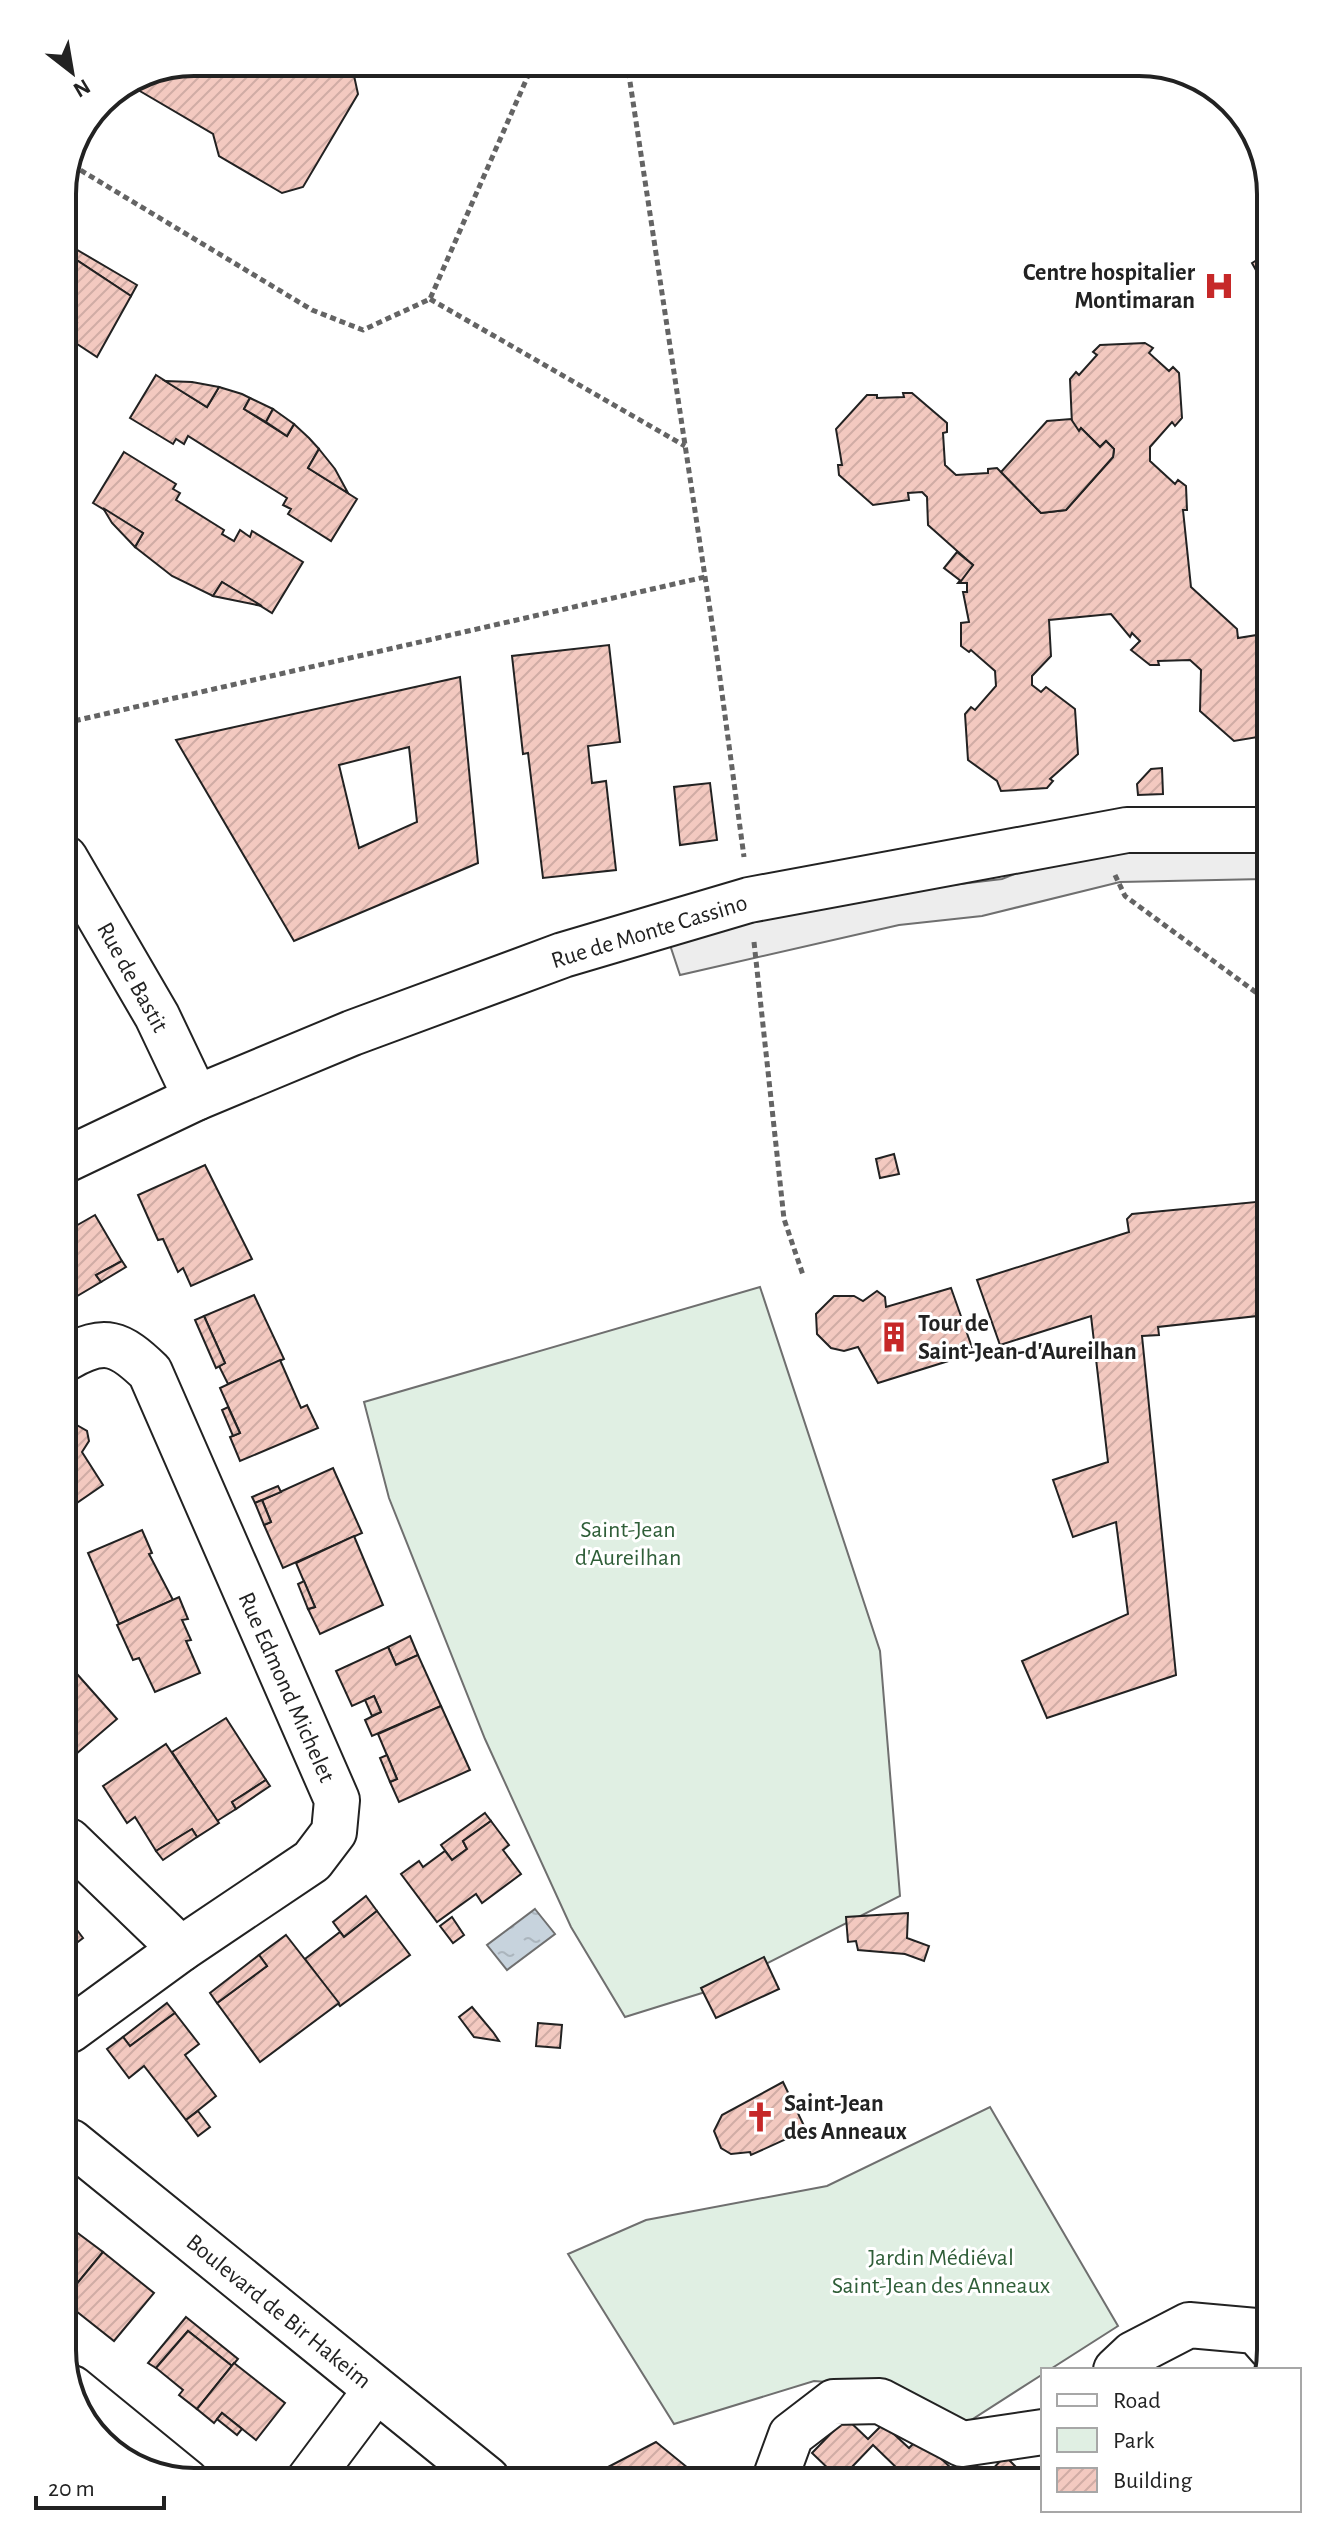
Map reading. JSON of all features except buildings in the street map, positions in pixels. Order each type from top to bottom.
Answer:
[{"type":"street","name":"Rue de Monte Cassino","points":[[76,1155],[196,1098],[352,1033],[563,955],[749,900],[1127,830],[1257,830]]},
{"type":"street","name":"Rue de Bastit","points":[[76,877],[157,1016],[196,1098]]},
{"type":"street","name":"Rue Edmond Michelet","points":[[76,1353],[91,1344],[127,1349],[150,1372],[337,1800],[334,1832],[312,1861],[181,1949],[76,2026]]},
{"type":"street","points":[[76,1848],[181,1949]]},
{"type":"street","name":"Boulevard de Bir Hakeim","points":[[76,2146],[473,2468]]},
{"type":"street","points":[[1118,2368],[1133,2354],[1189,2325],[1257,2332]]},
{"type":"street","points":[[318,2468],[376,2390]]},
{"type":"street","points":[[88,2401],[166,2465]]},
{"type":"street","points":[[779,2468],[791,2435],[834,2402],[880,2401],[962,2444],[1041,2432]]},
{"type":"path","points":[[79,169],[312,310],[363,330],[430,299],[528,76]]},
{"type":"path","points":[[629,76],[686,446],[749,900],[784,1219],[803,1275]]},
{"type":"path","points":[[430,299],[686,446]]},
{"type":"path","points":[[76,720],[705,577]]},
{"type":"path","points":[[1109,834],[1113,869],[1125,896],[1257,993]]},
{"type":"green space","name":"Saint-Jean d'Aureilhan","points":[[760,1287],[880,1651],[900,1896],[718,1988],[625,2017],[571,1927],[485,1739],[389,1498],[364,1402]]},
{"type":"green space","name":"Jardin Médiéval Saint-Jean des Anneaux","points":[[990,2107],[1118,2326],[1052,2368],[1041,2368],[1041,2375],[968,2422],[894,2387],[814,2381],[674,2424],[568,2254],[646,2220],[827,2186]]},
{"type":"shaded area","points":[[1257,845],[1257,879],[1120,882],[982,916],[899,925],[680,975],[669,942],[823,906],[910,890],[1002,879],[1056,858],[1123,847]]},
{"type":"water","points":[[535,1909],[555,1934],[507,1970],[487,1945]]},
{"type":"place","name":"Centre hospitalier Montimaran","points":[[1219,286]]},
{"type":"place","name":"Tour de Saint-Jean-d'Aureilhan","points":[[894,1337]]},
{"type":"place","name":"Saint-Jean des Anneaux","points":[[760,2117]]}]
